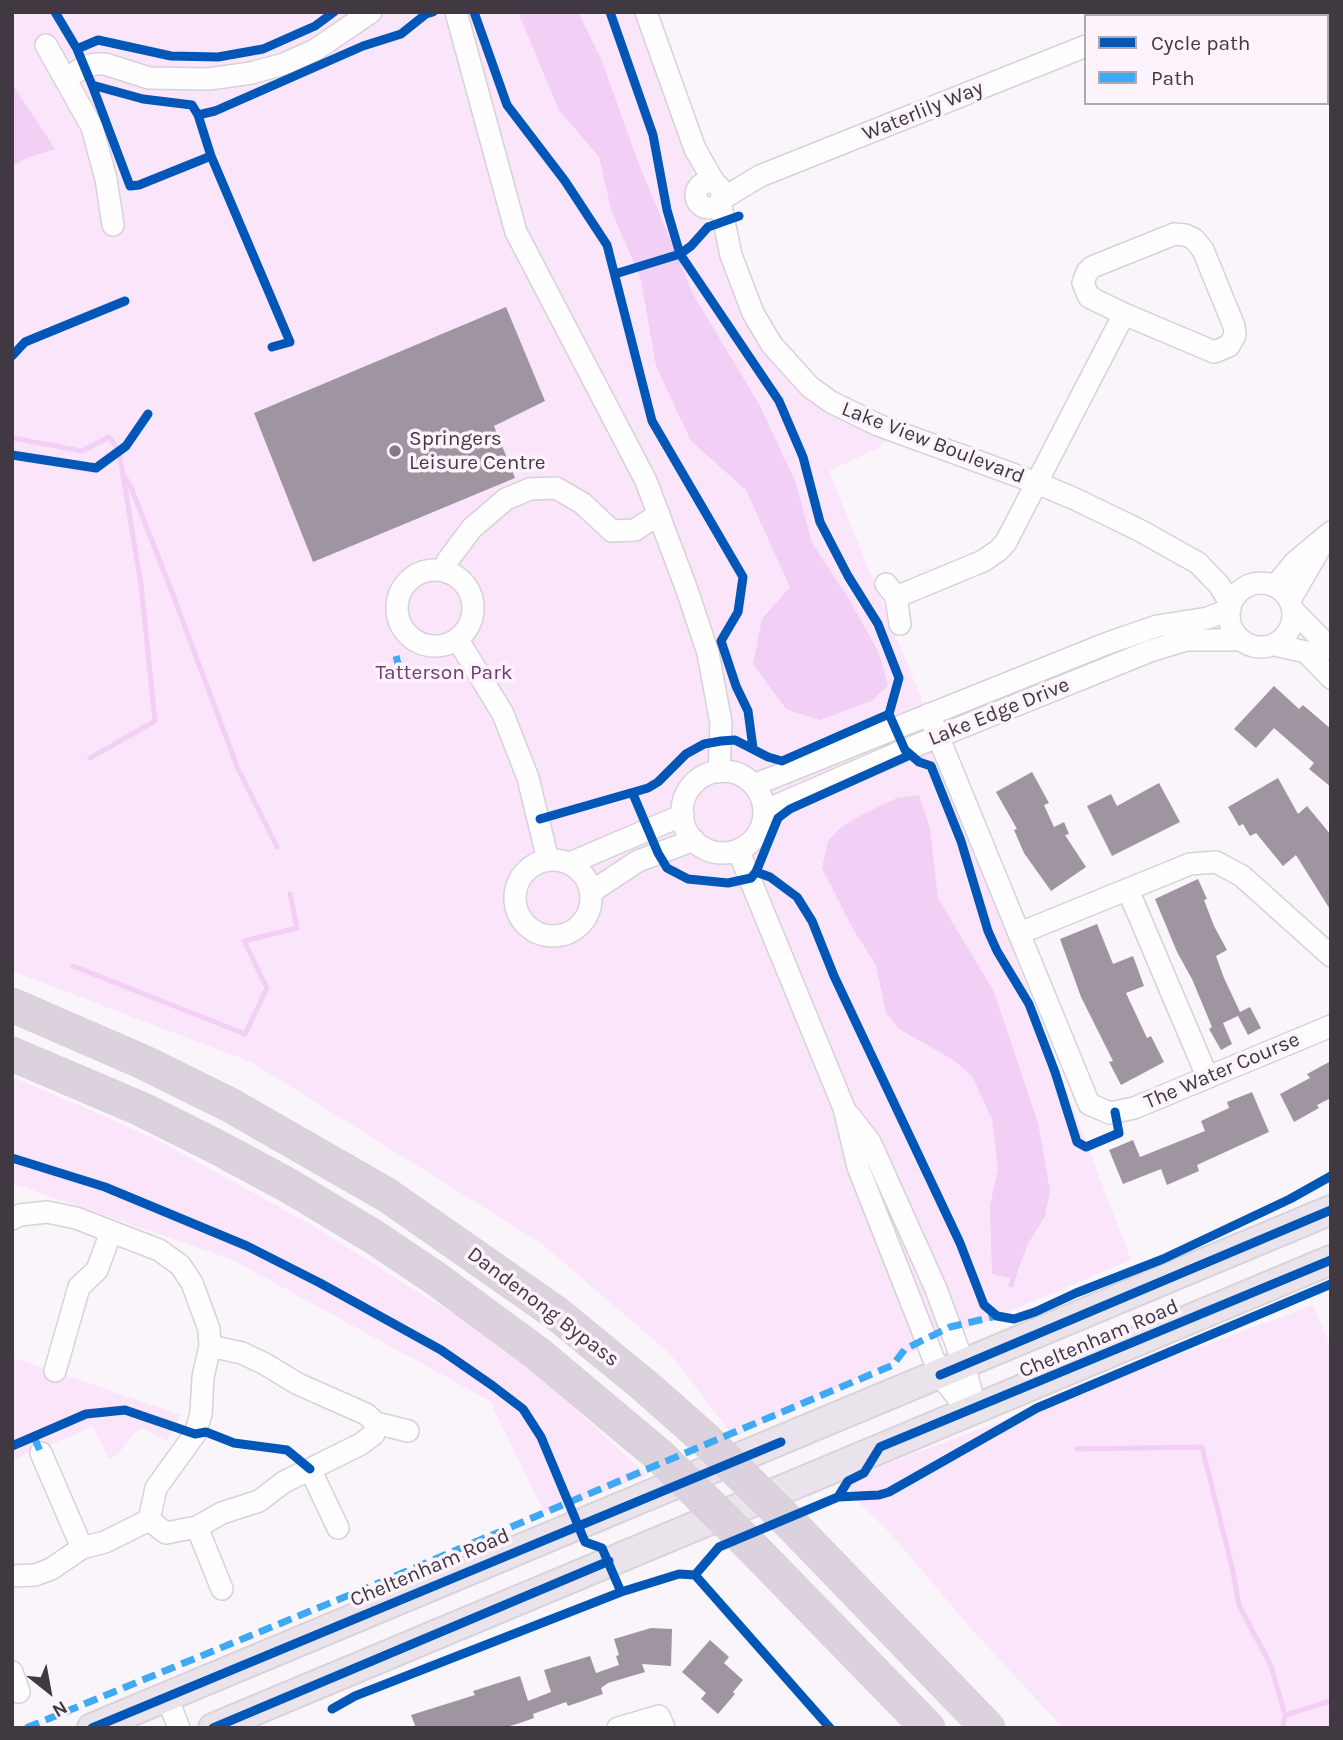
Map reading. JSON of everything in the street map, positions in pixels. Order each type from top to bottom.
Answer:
[{"type":"highway","name":"Dandenong Bypass","points":[[12,1005],[120,1051],[230,1105],[387,1195],[556,1313],[704,1438],[988,1728]]},
{"type":"highway","name":"Dandenong Bypass","points":[[12,1054],[129,1104],[217,1146],[374,1237],[446,1285],[537,1353],[661,1457],[928,1728]]},
{"type":"main road","name":"Cheltenham Road","points":[[92,1728],[1331,1210]]},
{"type":"main road","name":"Cheltenham Road","points":[[213,1728],[1331,1261]]},
{"type":"street","points":[[67,78],[84,67],[95,64],[105,64],[149,78],[209,79],[251,73],[285,64],[315,50],[371,12]]},
{"type":"street","points":[[456,12],[516,232],[646,481],[708,653],[721,723],[719,772]]},
{"type":"street","name":"Lake View Boulevard","points":[[646,12],[713,193],[745,295],[761,329],[785,361],[810,387],[831,402],[869,421],[1037,483],[1108,514],[1198,563],[1278,595],[1331,649]]},
{"type":"street","points":[[46,45],[67,78],[92,127],[104,170],[113,225]]},
{"type":"street","name":"Waterlily Way","points":[[713,193],[1084,47]]},
{"type":"street","points":[[1185,235],[1194,239],[1203,250],[1234,326],[1235,335],[1229,346],[1214,352],[1124,314],[1089,297],[1083,283],[1087,272],[1092,267],[1167,237],[1185,235]]},
{"type":"street","points":[[900,624],[891,590],[991,556],[1006,541],[1124,314]]},
{"type":"street","points":[[443,571],[472,528],[506,499],[530,489],[556,488],[583,503],[612,531],[635,530],[659,514]]},
{"type":"street","points":[[1278,595],[1295,562],[1328,534]]},
{"type":"street","name":"Lake View Boulevard","points":[[1198,563],[1219,585],[1230,606]]},
{"type":"street","points":[[435,569],[443,571],[460,578],[466,585],[474,608],[467,630],[458,640],[426,645],[413,638],[400,624],[398,602],[401,591],[409,580],[420,572],[435,569]]},
{"type":"street","points":[[1278,595],[1237,594],[1230,606],[1231,626],[1240,640],[1256,647],[1275,645],[1306,652],[1331,678]]},
{"type":"street","points":[[1275,645],[1290,631],[1293,621],[1278,595]]},
{"type":"street","name":"Lake Edge Drive","points":[[754,785],[1139,632],[1175,622],[1208,618],[1230,606]]},
{"type":"street","name":"Lake Edge Drive","points":[[764,811],[938,737],[1168,645],[1202,639],[1240,640]]},
{"type":"street","points":[[458,640],[503,715],[528,778],[548,860]]},
{"type":"street","name":"The Water Course","points":[[929,714],[1089,1104],[1110,1113],[1134,1108],[1331,1026]]},
{"type":"street","points":[[719,772],[744,777],[754,785],[761,797],[764,811],[758,835],[749,844],[726,853],[703,848],[688,833],[683,816],[683,805],[692,786],[709,774],[719,772]]},
{"type":"street","points":[[570,863],[583,874],[591,892],[587,916],[580,926],[569,933],[557,937],[544,936],[523,923],[517,912],[516,889],[528,870],[548,860],[570,863],[683,816]]},
{"type":"street","points":[[591,892],[638,861],[694,840]]},
{"type":"street","points":[[738,850],[844,1108],[858,1167],[972,1410]]},
{"type":"street","points":[[1020,933],[1190,864],[1216,862],[1242,876],[1331,956]]},
{"type":"street","points":[[1128,890],[1207,1076]]},
{"type":"street","points":[[12,1219],[20,1215],[47,1212],[76,1218],[159,1250],[180,1265],[192,1283],[209,1329],[210,1346],[203,1377],[201,1414],[195,1434],[156,1488],[149,1520]]},
{"type":"street","points":[[55,1371],[79,1287],[97,1270],[111,1231]]},
{"type":"street","points":[[210,1346],[242,1353],[298,1384],[366,1414],[376,1423],[408,1431]]},
{"type":"street","points":[[149,1520],[166,1533],[197,1527],[222,1513],[259,1501],[284,1482],[361,1444],[374,1434],[376,1423]]},
{"type":"street","points":[[41,1453],[82,1548]]},
{"type":"street","points":[[310,1469],[338,1528]]},
{"type":"street","points":[[12,1576],[35,1575],[51,1569],[82,1548],[105,1542],[149,1520]]},
{"type":"street","points":[[197,1527],[222,1589]]},
{"type":"street","points":[[167,1697],[178,1728]]},
{"type":"street","points":[[618,1728],[659,1716],[664,1728]]},
{"type":"green space","name":"Tatterson Park","points":[[12,12],[638,12],[693,172],[689,190],[690,203],[710,225],[754,335],[780,372],[816,404],[835,416],[888,439],[878,448],[829,471],[920,695],[942,764],[1131,1260],[898,1358],[734,1437],[670,1354],[541,1243],[251,1062],[12,971]]},
{"type":"green space","points":[[12,1077],[167,1145],[315,1227],[501,1341],[647,1475],[545,1514],[490,1401],[233,1260],[12,1183]]},
{"type":"green space","points":[[1313,1305],[1331,1348],[1331,1728],[1063,1728],[974,1632],[890,1533],[838,1482]]},
{"type":"green space","points":[[12,1357],[181,1415],[167,1441],[142,1428],[133,1434],[117,1456],[109,1459],[93,1427],[12,1460]]},
{"type":"shaded area","points":[[518,12],[578,12],[602,61],[638,162],[693,294],[759,404],[796,483],[812,543],[849,599],[879,653],[888,686],[871,701],[820,720],[786,709],[753,664],[762,619],[790,587],[746,490],[691,441],[656,366],[641,280],[611,209],[599,157],[559,110]]},
{"type":"shaded area","points":[[12,84],[55,149],[12,166]]},
{"type":"shaded area","points":[[919,795],[930,828],[938,898],[994,992],[1038,1123],[1050,1191],[1045,1216],[1029,1242],[1014,1279],[992,1274],[990,1206],[998,1169],[992,1119],[972,1076],[952,1059],[899,1029],[886,1013],[876,965],[852,927],[822,868],[828,841],[840,828],[897,798]]},
{"type":"building","points":[[506,307],[545,401],[494,426],[515,478],[313,562],[254,413]]},
{"type":"building","points":[[1274,686],[1299,709],[1303,705],[1331,729],[1331,787],[1309,769],[1314,763],[1274,728],[1256,748],[1234,729]]},
{"type":"building","points":[[1032,772],[1049,803],[1044,805],[1054,827],[1064,822],[1069,834],[1065,835],[1086,867],[1051,891],[1024,853],[1014,830],[1017,829],[996,792]]},
{"type":"building","points":[[1278,778],[1298,814],[1307,806],[1331,835],[1331,911],[1296,855],[1283,866],[1256,833],[1250,836],[1243,824],[1239,826],[1228,807]]},
{"type":"building","points":[[1159,783],[1180,822],[1112,856],[1087,806],[1111,794],[1117,806]]},
{"type":"building","points":[[1198,879],[1214,926],[1227,950],[1216,956],[1224,978],[1240,1012],[1250,1007],[1261,1028],[1248,1035],[1238,1016],[1223,1023],[1232,1044],[1221,1050],[1209,1029],[1212,1027],[1155,899]]},
{"type":"building","points":[[1097,924],[1113,964],[1133,956],[1144,986],[1126,993],[1147,1038],[1151,1036],[1164,1062],[1121,1085],[1109,1062],[1113,1061],[1081,997],[1060,939]]},
{"type":"building","points":[[1331,1061],[1331,1098],[1294,1122],[1280,1094],[1310,1078],[1307,1074]]},
{"type":"building","points":[[1252,1092],[1269,1132],[1197,1165],[1199,1171],[1167,1185],[1161,1169],[1123,1184],[1109,1150],[1133,1140],[1140,1157],[1205,1131],[1201,1121],[1229,1108],[1227,1102]]},
{"type":"building","points":[[651,1628],[672,1629],[671,1666],[642,1664],[645,1672],[608,1683],[601,1688],[603,1694],[568,1706],[566,1702],[533,1714],[534,1718],[502,1728],[416,1728],[411,1715],[475,1695],[473,1691],[520,1676],[528,1701],[551,1692],[544,1670],[590,1656],[596,1673],[619,1665],[614,1639]]},
{"type":"building","points":[[710,1640],[729,1657],[724,1663],[743,1680],[718,1714],[701,1699],[706,1693],[682,1672]]},
{"type":"waterway","points":[[12,438],[82,451],[109,437],[115,445]]},
{"type":"waterway","points":[[90,758],[155,721],[141,584],[120,457]]},
{"type":"waterway","points":[[123,474],[130,485],[172,592],[238,769],[277,847]]},
{"type":"waterway","points":[[73,966],[245,1034],[267,988],[244,941],[297,928],[290,894]]},
{"type":"waterway","points":[[1011,1285],[1015,1271]]},
{"type":"waterway","points":[[1077,1449],[1202,1447],[1239,1605],[1271,1666],[1285,1715],[1283,1728]]},
{"type":"waterway","points":[[1285,1715],[1331,1701]]},
{"type":"marked path","points":[[396,656],[401,675]]},
{"type":"marked path","points":[[26,1728],[381,1582],[893,1365],[905,1349],[950,1327],[997,1316]]},
{"type":"marked path","points":[[34,1437],[41,1453]]},
{"type":"cycle path","points":[[55,12],[77,49],[98,40],[171,56],[218,57],[263,49],[315,26],[334,12]]},
{"type":"cycle path","points":[[77,49],[92,85],[143,99],[192,105],[198,115],[215,111],[363,46],[401,34],[426,14],[433,12]]},
{"type":"cycle path","points":[[474,12],[507,105],[565,181],[607,245],[652,421],[743,577],[738,612],[721,641],[736,686],[748,711],[753,748]]},
{"type":"cycle path","points":[[540,819],[648,788],[658,782],[686,754],[704,744],[735,740],[782,761],[889,714],[899,678],[878,624],[848,576],[820,522],[803,457],[779,401],[680,254],[667,210],[653,135],[610,12]]},
{"type":"cycle path","points":[[92,85],[130,186],[139,185],[211,156]]},
{"type":"cycle path","points":[[198,115],[211,156],[290,342],[272,347]]},
{"type":"cycle path","points":[[615,274],[680,254],[708,227],[739,216]]},
{"type":"cycle path","points":[[12,356],[25,342],[125,301]]},
{"type":"cycle path","points":[[12,455],[96,468],[126,446],[148,414]]},
{"type":"cycle path","points":[[889,714],[905,750],[919,762],[931,766],[961,841],[988,931],[1029,1004],[1055,1072],[1077,1142],[1086,1147],[1119,1133],[1115,1112]]},
{"type":"cycle path","points":[[756,872],[778,818],[790,809],[910,755]]},
{"type":"cycle path","points":[[633,794],[667,868],[688,879],[728,883],[751,878],[756,872],[770,877],[797,897],[812,921],[834,976],[960,1243],[984,1305],[997,1316],[1014,1319],[1035,1312],[1163,1259],[1290,1199],[1331,1176]]},
{"type":"cycle path","points":[[12,1158],[105,1187],[247,1246],[441,1350],[493,1386],[523,1409],[541,1437],[585,1542],[602,1548],[621,1592],[679,1574],[695,1575],[830,1728]]},
{"type":"cycle path","points":[[940,1375],[1331,1210]]},
{"type":"cycle path","points":[[838,1497],[848,1481],[864,1473],[880,1447],[1331,1260]]},
{"type":"cycle path","points":[[695,1575],[719,1547],[838,1497],[889,1492],[1037,1408],[1331,1284]]},
{"type":"cycle path","points":[[12,1446],[86,1414],[125,1410],[195,1434],[206,1432],[234,1443],[287,1450],[310,1469]]},
{"type":"cycle path","points":[[92,1728],[781,1442]]},
{"type":"cycle path","points":[[213,1728],[609,1561]]},
{"type":"cycle path","points":[[332,1709],[355,1696],[621,1592]]},
{"type":"place","name":"Springers Leisure Centre","points":[[395,451]]}]
